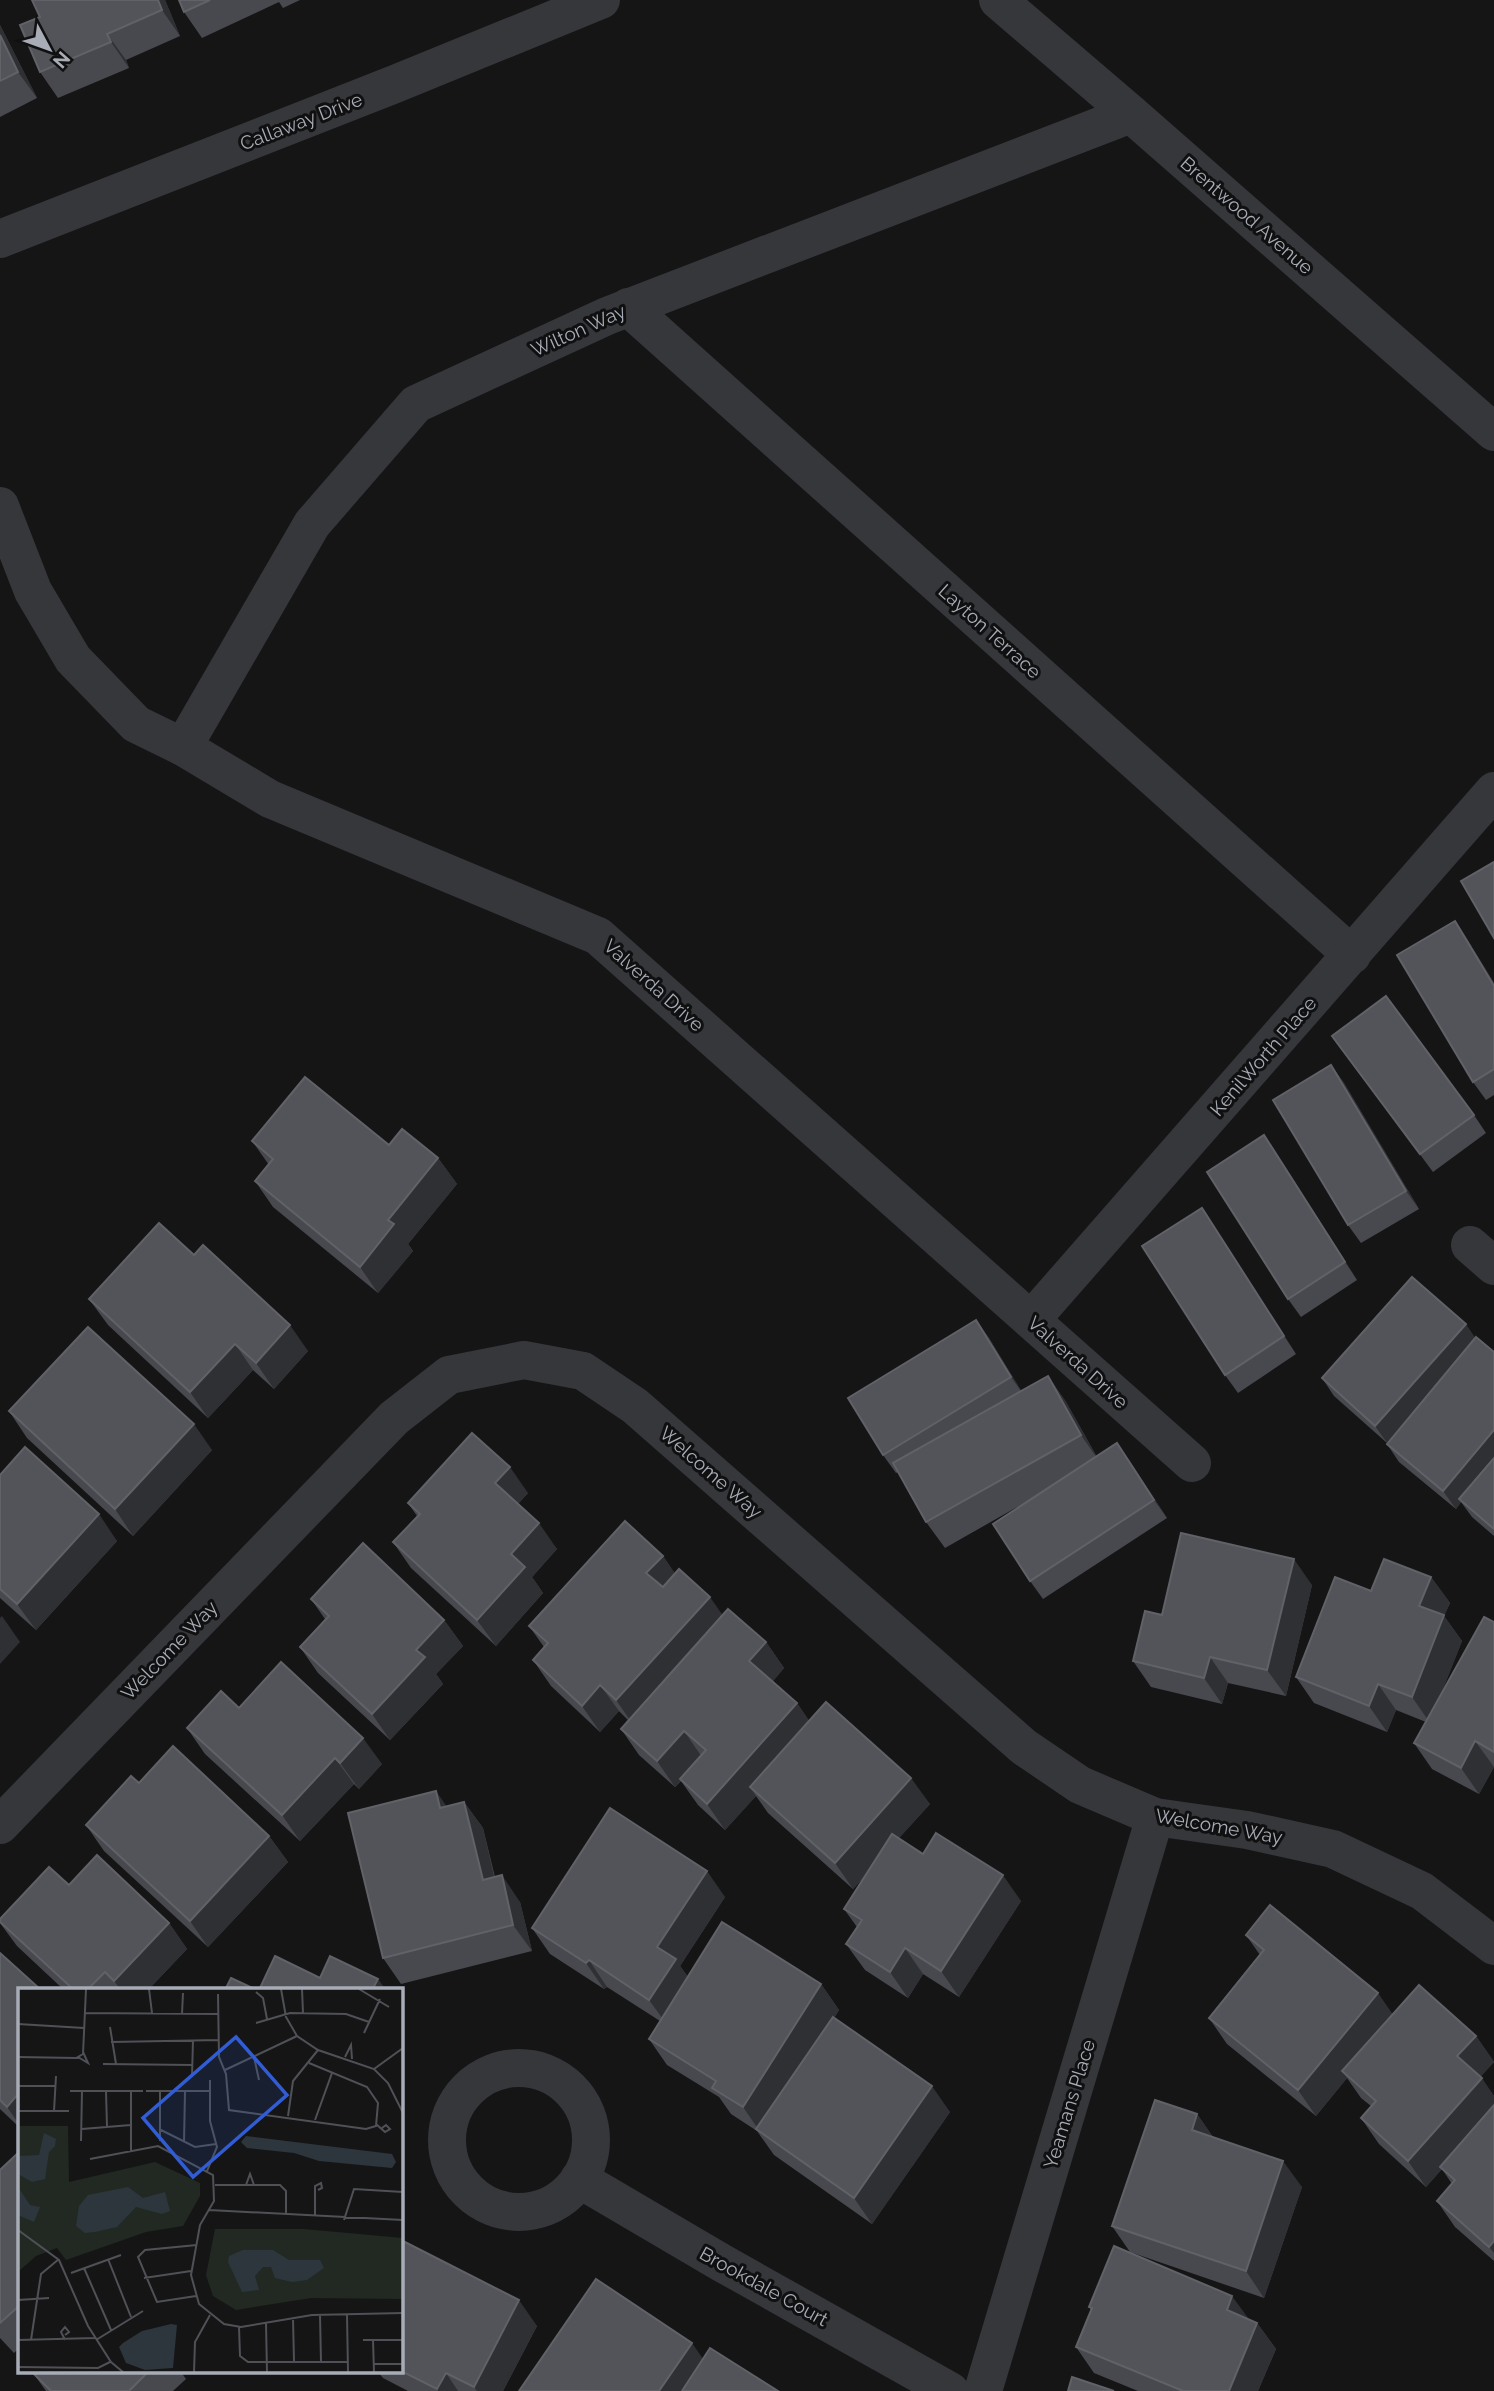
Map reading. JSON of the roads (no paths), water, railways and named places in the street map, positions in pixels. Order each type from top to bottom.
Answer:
[{"type":"street","name":"Callaway Drive","points":[[0,239],[383,89],[601,0]]},
{"type":"street","name":"Brentwood Avenue","points":[[998,0],[1494,432]]},
{"type":"street","name":"Wilton Way","points":[[183,747],[312,524],[416,404],[628,307],[1131,114]]},
{"type":"street","name":"Layton Terrace","points":[[628,307],[1352,955]]},
{"type":"street","name":"Valverda Drive","points":[[0,506],[33,592],[73,659],[136,724],[183,747],[270,799],[598,936],[1192,1463]]},
{"type":"street","name":"KenilWorth Place","points":[[1031,1320],[1494,791]]},
{"type":"street","name":"Welcome Way","points":[[0,1825],[394,1418],[449,1375],[524,1360],[583,1371],[635,1406],[1024,1746],[1080,1785],[1155,1817],[1247,1830],[1333,1849],[1422,1891],[1494,1946]]},
{"type":"street","name":"Yeamans Place","points":[[983,2391],[1155,1817]]},
{"type":"street","name":"Brookdale Court","points":[[579,2179],[950,2391]]}]
